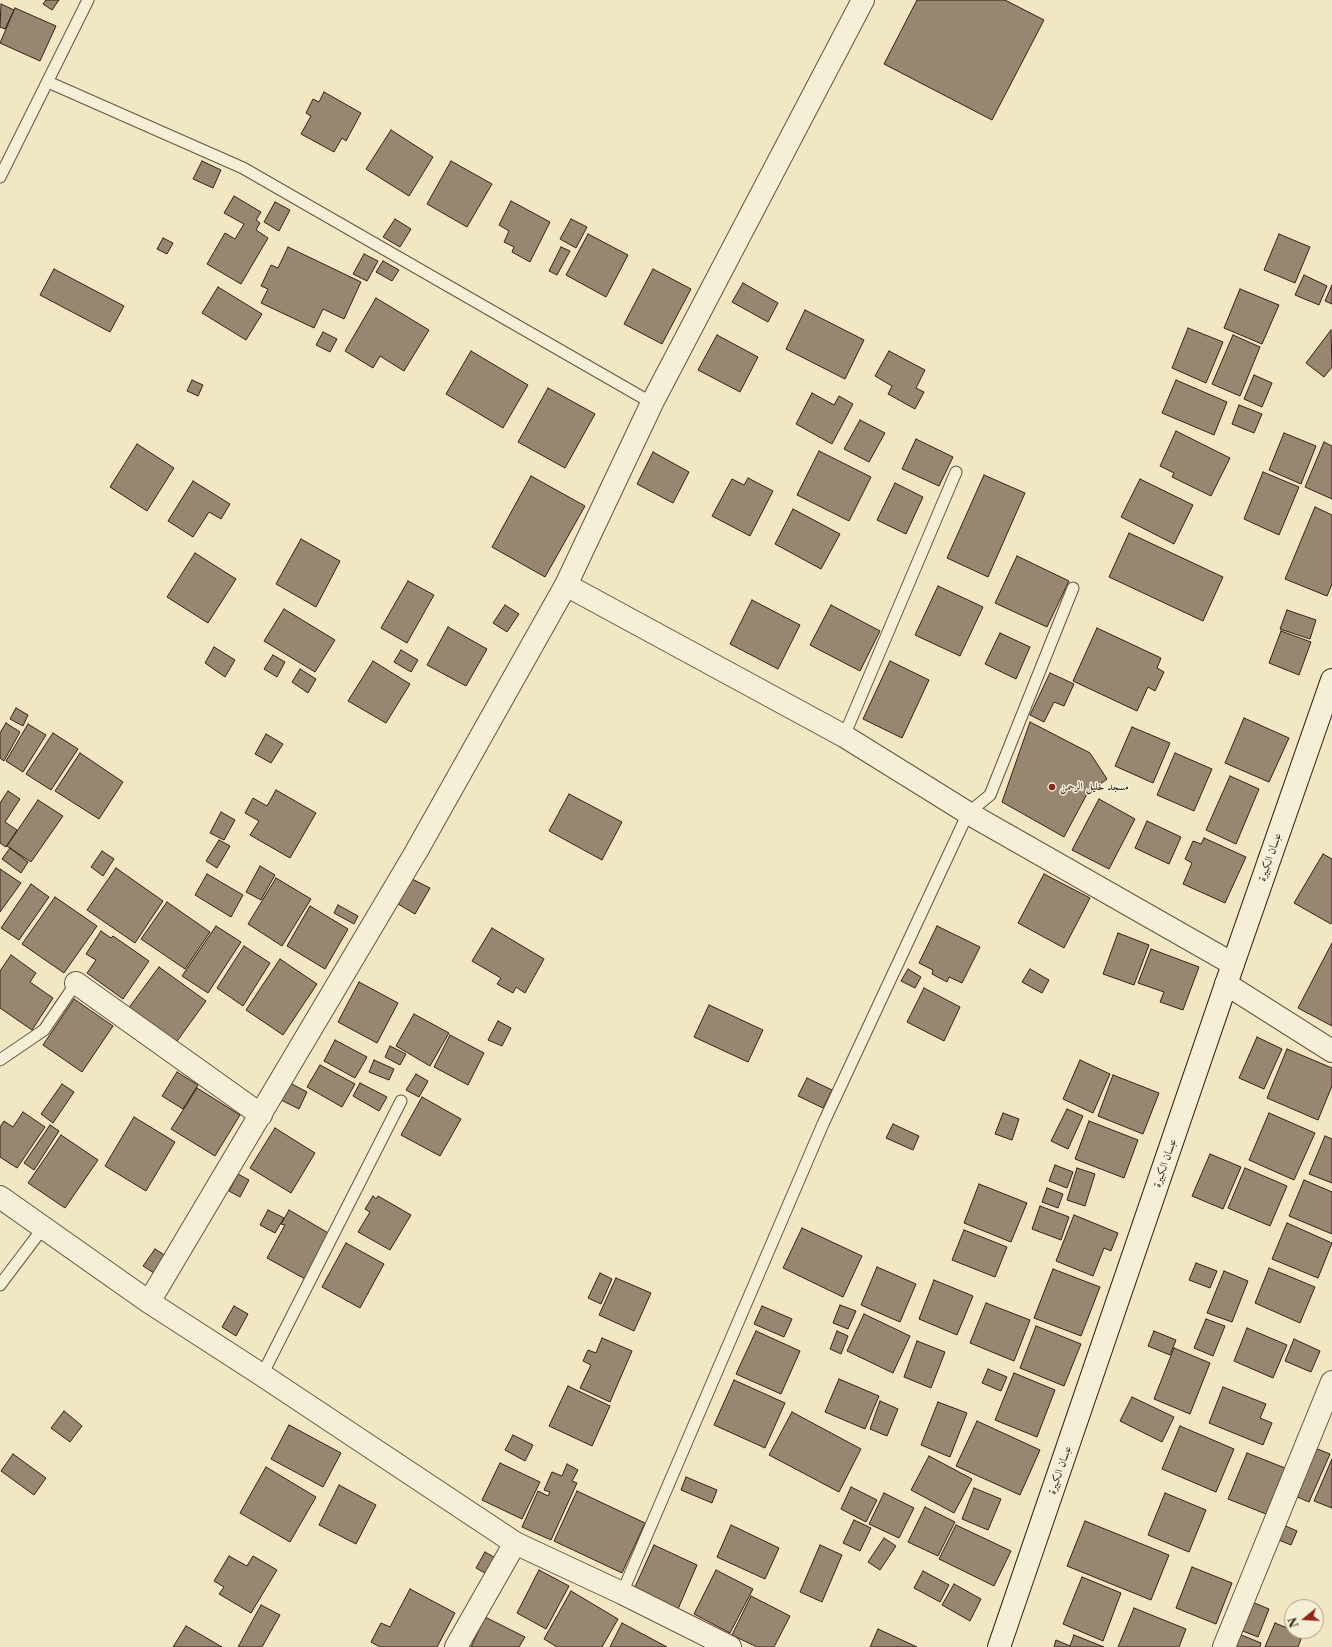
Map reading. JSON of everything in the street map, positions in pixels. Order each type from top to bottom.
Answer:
[{"type":"street","points":[[149,1302],[416,852],[566,585],[652,403],[860,1]]},
{"type":"street","points":[[566,585],[844,736],[1230,974],[1332,1051]]},
{"type":"street","name":"عبسان الكبيرة","points":[[999,1647],[1332,680]]},
{"type":"street","points":[[76,983],[261,1115]]},
{"type":"street","points":[[0,1196],[149,1302],[515,1543],[622,1593],[730,1647]]},
{"type":"street","points":[[1224,1647],[1332,1382]]},
{"type":"street","points":[[456,1647],[515,1543]]},
{"type":"lane","points":[[0,177],[88,0]]},
{"type":"lane","points":[[48,82],[243,168],[652,403]]},
{"type":"lane","points":[[844,736],[956,472]]},
{"type":"lane","points":[[622,1593],[824,1124],[968,813],[990,795],[1073,588]]},
{"type":"lane","points":[[0,1060],[44,1030],[76,983]]},
{"type":"lane","points":[[262,1375],[401,1101]]},
{"type":"lane","points":[[0,1285],[43,1228]]},
{"type":"building","points":[[46,0],[59,0],[52,10],[43,4]]},
{"type":"building","points":[[917,0],[1005,0],[1044,20],[992,120],[884,64]]},
{"type":"building","points":[[1,4],[14,10],[5,29],[0,27]]},
{"type":"building","points":[[15,8],[56,26],[40,61],[0,43]]},
{"type":"building","points":[[324,92],[361,113],[346,141],[342,138],[334,152],[301,134],[311,116],[306,113],[313,99],[319,102]]},
{"type":"building","points":[[391,130],[433,157],[409,196],[366,169]]},
{"type":"building","points":[[202,161],[221,170],[213,188],[193,179]]},
{"type":"building","points":[[451,161],[492,184],[467,227],[427,204]]},
{"type":"building","points":[[234,196],[261,212],[256,220],[260,223],[256,230],[268,238],[241,284],[207,264],[225,233],[235,239],[244,224],[224,213]]},
{"type":"building","points":[[511,201],[550,222],[530,262],[512,252],[514,247],[504,242],[509,231],[499,225]]},
{"type":"building","points":[[275,202],[290,210],[279,231],[264,222]]},
{"type":"building","points":[[395,219],[411,229],[400,247],[383,237]]},
{"type":"building","points":[[571,219],[587,227],[576,248],[560,239]]},
{"type":"building","points":[[588,234],[628,255],[606,297],[566,275]]},
{"type":"building","points":[[1279,234],[1310,247],[1295,283],[1264,270]]},
{"type":"building","points":[[163,238],[173,243],[167,254],[157,249]]},
{"type":"building","points":[[288,247],[361,282],[344,319],[323,309],[314,328],[261,303],[268,289],[261,286],[271,265],[278,268]]},
{"type":"building","points":[[561,247],[570,251],[557,275],[549,271]]},
{"type":"building","points":[[364,254],[378,261],[367,281],[353,274]]},
{"type":"building","points":[[383,261],[399,270],[392,281],[376,272]]},
{"type":"building","points":[[54,269],[124,306],[110,332],[40,295]]},
{"type":"building","points":[[653,269],[691,289],[662,344],[624,324]]},
{"type":"building","points":[[1304,275],[1327,286],[1319,305],[1295,295]]},
{"type":"building","points":[[743,283],[778,303],[768,322],[732,302]]},
{"type":"building","points":[[1332,285],[1332,304],[1325,301]]},
{"type":"building","points":[[218,287],[262,314],[246,340],[202,313]]},
{"type":"building","points":[[1240,289],[1279,305],[1262,344],[1224,328]]},
{"type":"building","points":[[376,298],[429,330],[404,371],[380,356],[373,368],[345,351]]},
{"type":"building","points":[[805,310],[864,340],[845,379],[786,349]]},
{"type":"building","points":[[1188,328],[1223,342],[1206,383],[1172,368]]},
{"type":"building","points":[[1331,330],[1332,367],[1324,377],[1306,363]]},
{"type":"building","points":[[323,332],[337,339],[330,352],[316,345]]},
{"type":"building","points":[[717,335],[758,357],[740,392],[698,370]]},
{"type":"building","points":[[1233,335],[1260,347],[1240,396],[1212,384]]},
{"type":"building","points":[[471,351],[528,385],[503,428],[446,394]]},
{"type":"building","points":[[889,351],[925,370],[916,388],[924,392],[915,409],[888,394],[892,386],[875,376]]},
{"type":"building","points":[[1254,375],[1272,383],[1262,407],[1244,399]]},
{"type":"building","points":[[192,380],[203,385],[198,396],[187,391]]},
{"type":"building","points":[[1176,380],[1227,402],[1214,435],[1162,413]]},
{"type":"building","points":[[548,388],[595,414],[565,468],[518,442]]},
{"type":"building","points":[[812,393],[834,405],[839,396],[853,404],[832,444],[796,424]]},
{"type":"building","points":[[1239,405],[1262,414],[1254,433],[1232,424]]},
{"type":"building","points":[[860,420],[885,433],[869,462],[844,449]]},
{"type":"building","points":[[1176,431],[1230,458],[1211,496],[1172,477],[1174,473],[1160,466]]},
{"type":"building","points":[[1284,433],[1316,446],[1301,484],[1269,470]]},
{"type":"building","points":[[916,439],[953,457],[939,486],[902,469]]},
{"type":"building","points":[[1324,442],[1332,446],[1332,499],[1305,487]]},
{"type":"building","points":[[137,444],[174,468],[147,511],[110,487]]},
{"type":"building","points":[[819,451],[871,477],[849,521],[797,495]]},
{"type":"building","points":[[653,452],[689,472],[673,503],[637,484]]},
{"type":"building","points":[[1263,472],[1299,487],[1279,535],[1244,519]]},
{"type":"building","points":[[984,475],[1025,493],[988,577],[947,558]]},
{"type":"building","points":[[531,476],[585,506],[545,577],[492,547]]},
{"type":"building","points":[[748,478],[773,491],[750,536],[712,516],[732,479],[744,485]]},
{"type":"building","points":[[1140,479],[1193,505],[1174,544],[1121,517]]},
{"type":"building","points":[[193,481],[230,504],[221,519],[209,512],[193,537],[168,521]]},
{"type":"building","points":[[895,483],[923,497],[906,534],[877,520]]},
{"type":"building","points":[[1315,507],[1332,515],[1332,584],[1327,596],[1285,579]]},
{"type":"building","points":[[793,509],[840,534],[821,569],[775,544]]},
{"type":"building","points":[[1129,533],[1223,577],[1203,621],[1109,577]]},
{"type":"building","points":[[301,539],[340,561],[316,607],[276,584]]},
{"type":"building","points":[[195,553],[236,579],[208,623],[167,597]]},
{"type":"building","points":[[1017,556],[1069,581],[1047,627],[995,603]]},
{"type":"building","points":[[408,581],[434,595],[407,643],[381,628]]},
{"type":"building","points":[[938,586],[983,607],[960,656],[915,635]]},
{"type":"building","points":[[752,600],[800,625],[778,669],[730,644]]},
{"type":"building","points":[[505,605],[519,614],[507,632],[493,623]]},
{"type":"building","points":[[831,605],[880,631],[860,671],[810,645]]},
{"type":"building","points":[[284,609],[335,640],[315,672],[264,641]]},
{"type":"building","points":[[1287,610],[1316,620],[1310,639],[1280,629]]},
{"type":"building","points":[[448,627],[487,649],[466,686],[427,665]]},
{"type":"building","points":[[1097,628],[1161,658],[1157,668],[1164,672],[1155,691],[1148,687],[1137,711],[1073,681]]},
{"type":"building","points":[[1281,631],[1311,642],[1299,675],[1269,663]]},
{"type":"building","points":[[1000,633],[1030,647],[1016,679],[985,664]]},
{"type":"building","points":[[214,647],[235,660],[225,677],[205,663]]},
{"type":"building","points":[[401,650],[418,660],[411,672],[394,662]]},
{"type":"building","points":[[273,655],[285,662],[277,677],[264,669]]},
{"type":"building","points":[[373,661],[410,684],[386,723],[348,701]]},
{"type":"building","points":[[890,661],[929,680],[902,738],[863,719]]},
{"type":"building","points":[[300,669],[316,679],[308,693],[292,682]]},
{"type":"building","points":[[1050,673],[1074,684],[1064,706],[1054,702],[1044,722],[1030,715]]},
{"type":"building","points":[[16,708],[28,715],[23,726],[10,719]]},
{"type":"building","points":[[1244,718],[1289,738],[1269,782],[1225,763]]},
{"type":"building","name":"مسجد خليل الرحمن","points":[[1030,722],[1090,753],[1107,779],[1087,794],[1064,837],[1002,802]]},
{"type":"building","points":[[6,723],[20,732],[4,761],[0,758],[0,733]]},
{"type":"building","points":[[28,724],[46,735],[23,772],[6,761]]},
{"type":"building","points":[[1132,727],[1170,743],[1153,783],[1115,766]]},
{"type":"building","points":[[53,733],[78,749],[51,790],[26,774]]},
{"type":"building","points":[[266,734],[283,744],[271,763],[255,754]]},
{"type":"building","points":[[80,753],[123,782],[99,819],[55,791]]},
{"type":"building","points":[[1175,753],[1212,769],[1194,811],[1157,795]]},
{"type":"building","points":[[1230,776],[1259,789],[1236,844],[1206,830]]},
{"type":"building","points":[[276,790],[316,813],[290,858],[250,835],[259,821],[245,813],[253,798],[267,806]]},
{"type":"building","points":[[8,791],[20,799],[5,822],[17,830],[6,847],[0,843],[0,803]]},
{"type":"building","points":[[569,794],[622,822],[602,860],[549,831]]},
{"type":"building","points":[[1099,799],[1135,819],[1109,869],[1072,850]]},
{"type":"building","points":[[38,800],[63,816],[31,862],[7,846]]},
{"type":"building","points":[[221,812],[235,820],[224,840],[210,833]]},
{"type":"building","points":[[1147,821],[1181,837],[1169,864],[1135,848]]},
{"type":"building","points":[[1204,838],[1246,857],[1225,903],[1183,884],[1192,863],[1185,859],[1193,841],[1201,844]]},
{"type":"building","points":[[219,840],[230,846],[217,868],[206,861]]},
{"type":"building","points":[[10,848],[28,862],[21,873],[2,859]]},
{"type":"building","points":[[102,851],[114,859],[103,876],[91,867]]},
{"type":"building","points":[[1323,854],[1332,859],[1331,924],[1294,903]]},
{"type":"building","points":[[260,866],[275,875],[261,900],[246,892]]},
{"type":"building","points":[[116,868],[163,901],[135,943],[87,910]]},
{"type":"building","points":[[0,869],[21,883],[0,912]]},
{"type":"building","points":[[207,874],[243,895],[231,917],[195,895]]},
{"type":"building","points":[[1044,874],[1090,898],[1064,948],[1018,923]]},
{"type":"building","points":[[276,878],[311,899],[282,946],[248,924]]},
{"type":"building","points":[[412,879],[430,888],[415,914],[398,904]]},
{"type":"building","points":[[31,884],[49,897],[19,940],[1,928]]},
{"type":"building","points":[[55,897],[97,926],[64,973],[22,944]]},
{"type":"building","points":[[167,902],[210,932],[185,969],[141,939]]},
{"type":"building","points":[[338,905],[358,916],[354,924],[334,913]]},
{"type":"building","points":[[310,906],[348,929],[325,969],[287,946]]},
{"type":"building","points":[[216,926],[241,942],[208,993],[182,976]]},
{"type":"building","points":[[937,926],[980,947],[962,983],[949,977],[947,982],[932,974],[933,970],[919,963]]},
{"type":"building","points":[[492,928],[544,959],[525,993],[516,987],[513,993],[497,984],[501,978],[472,961]]},
{"type":"building","points":[[101,931],[111,938],[113,936],[149,961],[123,999],[87,973],[96,960],[86,954]]},
{"type":"building","points":[[1118,933],[1149,945],[1134,985],[1103,974]]},
{"type":"building","points":[[1332,943],[1332,1026],[1298,1008]]},
{"type":"building","points":[[244,946],[270,963],[243,1006],[217,988]]},
{"type":"building","points":[[1151,949],[1199,967],[1183,1010],[1160,1002],[1164,992],[1138,983]]},
{"type":"building","points":[[11,955],[36,973],[30,982],[53,998],[32,1030],[0,1008],[0,971]]},
{"type":"building","points":[[280,959],[317,984],[283,1035],[246,1010]]},
{"type":"building","points":[[159,967],[206,1001],[175,1044],[128,1009]]},
{"type":"building","points":[[908,969],[921,977],[915,988],[901,981]]},
{"type":"building","points":[[1030,969],[1049,980],[1042,993],[1022,982]]},
{"type":"building","points":[[359,982],[398,1003],[377,1043],[338,1022]]},
{"type":"building","points":[[924,988],[960,1007],[944,1041],[907,1022]]},
{"type":"building","points":[[74,999],[113,1026],[82,1072],[43,1045]]},
{"type":"building","points":[[709,1005],[763,1030],[748,1062],[694,1037]]},
{"type":"building","points":[[414,1014],[449,1033],[430,1066],[396,1046]]},
{"type":"building","points":[[498,1021],[511,1028],[502,1046],[488,1040]]},
{"type":"building","points":[[450,1035],[484,1053],[468,1085],[434,1067]]},
{"type":"building","points":[[1257,1037],[1282,1049],[1264,1089],[1239,1078]]},
{"type":"building","points":[[335,1040],[367,1057],[355,1078],[324,1061]]},
{"type":"building","points":[[390,1046],[406,1054],[400,1065],[385,1057]]},
{"type":"building","points":[[1287,1049],[1332,1068],[1332,1086],[1318,1120],[1267,1098]]},
{"type":"building","points":[[374,1060],[394,1069],[389,1080],[369,1072]]},
{"type":"building","points":[[1080,1060],[1110,1074],[1093,1113],[1063,1099]]},
{"type":"building","points":[[320,1065],[355,1084],[342,1107],[307,1087]]},
{"type":"building","points":[[177,1072],[198,1085],[183,1109],[162,1096]]},
{"type":"building","points":[[416,1074],[428,1081],[419,1097],[406,1090]]},
{"type":"building","points":[[1113,1075],[1159,1093],[1143,1134],[1098,1116]]},
{"type":"building","points":[[807,1078],[832,1090],[823,1108],[798,1096]]},
{"type":"building","points":[[290,1083],[307,1092],[299,1109],[281,1100]]},
{"type":"building","points":[[360,1083],[387,1097],[379,1111],[353,1096]]},
{"type":"building","points":[[62,1084],[74,1092],[53,1123],[41,1114]]},
{"type":"building","points":[[197,1088],[240,1115],[215,1156],[171,1129]]},
{"type":"building","points":[[422,1097],[461,1119],[440,1156],[401,1135]]},
{"type":"building","points":[[1067,1109],[1083,1116],[1068,1149],[1051,1141]]},
{"type":"building","points":[[23,1112],[45,1127],[17,1168],[0,1157],[0,1127],[4,1121],[13,1127]]},
{"type":"building","points":[[1003,1113],[1019,1119],[1012,1140],[995,1134]]},
{"type":"building","points":[[1269,1113],[1315,1133],[1294,1180],[1249,1160]]},
{"type":"building","points":[[134,1117],[175,1142],[146,1191],[105,1166]]},
{"type":"building","points":[[1089,1121],[1138,1140],[1124,1178],[1075,1159]]},
{"type":"building","points":[[893,1124],[919,1136],[913,1150],[886,1138]]},
{"type":"building","points":[[50,1125],[59,1131],[34,1170],[24,1163]]},
{"type":"building","points":[[275,1128],[315,1153],[291,1193],[250,1168]]},
{"type":"building","points":[[61,1135],[98,1160],[65,1208],[28,1183]]},
{"type":"building","points":[[1325,1136],[1332,1139],[1332,1183],[1309,1174]]},
{"type":"building","points":[[1210,1154],[1241,1167],[1223,1209],[1192,1196]]},
{"type":"building","points":[[1055,1165],[1073,1172],[1067,1188],[1049,1181]]},
{"type":"building","points":[[1077,1168],[1095,1174],[1085,1206],[1067,1200]]},
{"type":"building","points":[[1245,1168],[1287,1186],[1270,1226],[1228,1208]]},
{"type":"building","points":[[238,1174],[249,1180],[240,1197],[229,1191]]},
{"type":"building","points":[[1304,1180],[1332,1192],[1332,1234],[1289,1216]]},
{"type":"building","points":[[979,1184],[1027,1203],[1011,1242],[964,1223]]},
{"type":"building","points":[[1047,1188],[1063,1194],[1058,1208],[1042,1202]]},
{"type":"building","points":[[373,1196],[376,1199],[378,1196],[411,1215],[390,1250],[358,1232],[370,1212],[365,1209]]},
{"type":"building","points":[[1040,1206],[1069,1217],[1061,1240],[1032,1229]]},
{"type":"building","points":[[268,1210],[284,1218],[275,1233],[260,1225]]},
{"type":"building","points":[[289,1210],[330,1234],[305,1279],[267,1258],[285,1225],[281,1224]]},
{"type":"building","points":[[1074,1215],[1118,1233],[1111,1251],[1104,1248],[1093,1276],[1056,1261]]},
{"type":"building","points":[[1287,1223],[1332,1243],[1318,1278],[1272,1259]]},
{"type":"building","points":[[802,1228],[862,1256],[843,1297],[783,1268]]},
{"type":"building","points":[[964,1230],[1007,1247],[995,1277],[952,1260]]},
{"type":"building","points":[[346,1243],[384,1264],[360,1308],[322,1287]]},
{"type":"building","points":[[155,1249],[166,1256],[154,1273],[143,1266]]},
{"type":"building","points":[[1196,1263],[1217,1271],[1210,1288],[1189,1280]]},
{"type":"building","points":[[877,1267],[916,1284],[900,1322],[861,1305]]},
{"type":"building","points":[[1269,1268],[1315,1287],[1300,1323],[1255,1303]]},
{"type":"building","points":[[1053,1269],[1100,1287],[1081,1336],[1034,1318]]},
{"type":"building","points":[[1224,1271],[1248,1281],[1232,1322],[1207,1313]]},
{"type":"building","points":[[600,1273],[612,1279],[601,1304],[588,1298]]},
{"type":"building","points":[[616,1278],[651,1293],[634,1331],[599,1315]]},
{"type":"building","points":[[934,1280],[973,1296],[957,1335],[919,1319]]},
{"type":"building","points":[[986,1303],[1030,1320],[1014,1361],[970,1343]]},
{"type":"building","points":[[840,1305],[856,1311],[848,1329],[833,1323]]},
{"type":"building","points":[[234,1306],[248,1314],[236,1336],[222,1327]]},
{"type":"building","points":[[762,1306],[792,1319],[784,1337],[754,1324]]},
{"type":"building","points":[[864,1314],[910,1336],[893,1373],[847,1351]]},
{"type":"building","points":[[1206,1319],[1225,1326],[1213,1356],[1194,1348]]},
{"type":"building","points":[[1036,1326],[1081,1344],[1064,1386],[1020,1368]]},
{"type":"building","points":[[1247,1328],[1287,1345],[1273,1378],[1234,1361]]},
{"type":"building","points":[[756,1331],[800,1351],[781,1394],[736,1374]]},
{"type":"building","points":[[837,1331],[848,1336],[841,1354],[830,1349]]},
{"type":"building","points":[[1154,1331],[1176,1340],[1170,1355],[1148,1346]]},
{"type":"building","points":[[602,1338],[632,1351],[610,1402],[580,1388],[591,1365],[583,1361],[588,1350],[596,1353]]},
{"type":"building","points":[[1294,1339],[1320,1351],[1311,1372],[1285,1361]]},
{"type":"building","points":[[917,1341],[945,1352],[931,1388],[904,1377]]},
{"type":"building","points":[[1174,1348],[1210,1363],[1190,1414],[1154,1399]]},
{"type":"building","points":[[988,1369],[1007,1377],[1001,1391],[982,1383]]},
{"type":"building","points":[[1014,1373],[1055,1390],[1037,1437],[995,1420]]},
{"type":"building","points":[[839,1379],[879,1396],[865,1429],[825,1412]]},
{"type":"building","points":[[734,1380],[785,1403],[765,1448],[714,1425]]},
{"type":"building","points":[[568,1386],[610,1406],[592,1446],[549,1426]]},
{"type":"building","points":[[1223,1387],[1266,1404],[1260,1418],[1272,1423],[1263,1445],[1209,1423]]},
{"type":"building","points":[[1132,1397],[1174,1417],[1162,1442],[1120,1421]]},
{"type":"building","points":[[880,1401],[898,1409],[887,1436],[870,1429]]},
{"type":"building","points":[[938,1402],[967,1413],[950,1457],[921,1445]]},
{"type":"building","points":[[64,1411],[82,1426],[70,1442],[51,1428]]},
{"type":"building","points":[[792,1412],[861,1449],[839,1492],[769,1455]]},
{"type":"building","points":[[977,1421],[1040,1450],[1020,1495],[956,1466]]},
{"type":"building","points":[[289,1425],[341,1453],[323,1487],[271,1459]]},
{"type":"building","points":[[1180,1426],[1234,1449],[1216,1492],[1162,1469]]},
{"type":"building","points":[[513,1435],[533,1445],[525,1461],[505,1450]]},
{"type":"building","points":[[1315,1448],[1330,1454],[1309,1502],[1295,1496]]},
{"type":"building","points":[[1247,1453],[1285,1468],[1266,1514],[1228,1499]]},
{"type":"building","points":[[13,1454],[46,1478],[34,1495],[1,1471]]},
{"type":"building","points":[[929,1456],[972,1479],[954,1513],[911,1490]]},
{"type":"building","points":[[1332,1459],[1332,1508],[1314,1501]]},
{"type":"building","points":[[500,1463],[540,1482],[522,1519],[482,1500]]},
{"type":"building","points":[[567,1464],[578,1470],[572,1481],[577,1483],[551,1540],[522,1527],[538,1491],[548,1496],[550,1492],[544,1490],[552,1472],[562,1476]]},
{"type":"building","points":[[266,1467],[316,1497],[290,1542],[240,1513]]},
{"type":"building","points":[[686,1477],[717,1490],[712,1503],[681,1490]]},
{"type":"building","points":[[339,1485],[376,1505],[356,1544],[319,1525]]},
{"type":"building","points":[[851,1487],[877,1500],[866,1522],[841,1509]]},
{"type":"building","points":[[974,1488],[1001,1499],[988,1530],[962,1519]]},
{"type":"building","points":[[577,1491],[645,1523],[622,1573],[554,1541]]},
{"type":"building","points":[[884,1493],[914,1508],[899,1538],[869,1524]]},
{"type":"building","points":[[1165,1493],[1206,1510],[1189,1552],[1148,1535]]},
{"type":"building","points":[[925,1507],[955,1522],[938,1556],[908,1542]]},
{"type":"building","points":[[854,1520],[871,1528],[860,1551],[843,1543]]},
{"type":"building","points":[[1085,1521],[1169,1555],[1151,1600],[1067,1566]]},
{"type":"building","points":[[1281,1524],[1297,1531],[1291,1545],[1276,1539]]},
{"type":"building","points":[[731,1525],[779,1548],[765,1579],[717,1557]]},
{"type":"building","points":[[956,1525],[1011,1551],[994,1586],[939,1559]]},
{"type":"building","points":[[884,1538],[896,1546],[880,1570],[868,1562]]},
{"type":"building","points":[[654,1545],[697,1565],[678,1609],[634,1589]]},
{"type":"building","points":[[820,1545],[842,1555],[822,1602],[800,1592]]},
{"type":"building","points":[[485,1552],[501,1561],[492,1577],[476,1568]]},
{"type":"building","points":[[229,1556],[247,1566],[253,1556],[277,1570],[251,1613],[219,1594],[224,1587],[214,1581]]},
{"type":"building","points":[[1192,1567],[1232,1583],[1216,1624],[1176,1608]]},
{"type":"building","points":[[539,1570],[569,1586],[546,1629],[517,1613]]},
{"type":"building","points":[[716,1570],[753,1589],[730,1633],[694,1614]]},
{"type":"building","points":[[923,1571],[949,1585],[940,1602],[914,1588]]},
{"type":"building","points":[[1082,1577],[1121,1593],[1103,1641],[1063,1624]]},
{"type":"building","points":[[954,1584],[981,1599],[970,1621],[942,1605]]},
{"type":"building","points":[[410,1589],[455,1613],[437,1647],[380,1647],[371,1642],[381,1623],[390,1627]]},
{"type":"building","points":[[571,1591],[618,1619],[602,1647],[557,1647],[544,1639]]},
{"type":"building","points":[[751,1596],[790,1616],[774,1647],[757,1647],[732,1635]]},
{"type":"building","points":[[1247,1600],[1269,1609],[1258,1637],[1235,1628]]},
{"type":"building","points":[[261,1605],[280,1615],[262,1647],[238,1647]]},
{"type":"building","points":[[1134,1608],[1186,1629],[1179,1647],[1118,1647]]},
{"type":"building","points":[[485,1617],[525,1637],[519,1647],[471,1647]]},
{"type":"building","points":[[622,1623],[667,1647],[610,1647]]},
{"type":"building","points":[[1275,1623],[1284,1627],[1284,1639],[1301,1639],[1298,1647],[1265,1647]]},
{"type":"building","points":[[186,1626],[222,1647],[173,1647]]},
{"type":"building","points":[[878,1629],[917,1647],[870,1647]]},
{"type":"building","points":[[1234,1632],[1261,1643],[1260,1647],[1228,1647]]},
{"type":"building","points":[[1074,1635],[1104,1647],[1054,1647],[1056,1640],[1070,1646]]},
{"type":"place","name":"مسجد خليل الرحمن","points":[[1052,787]]}]
